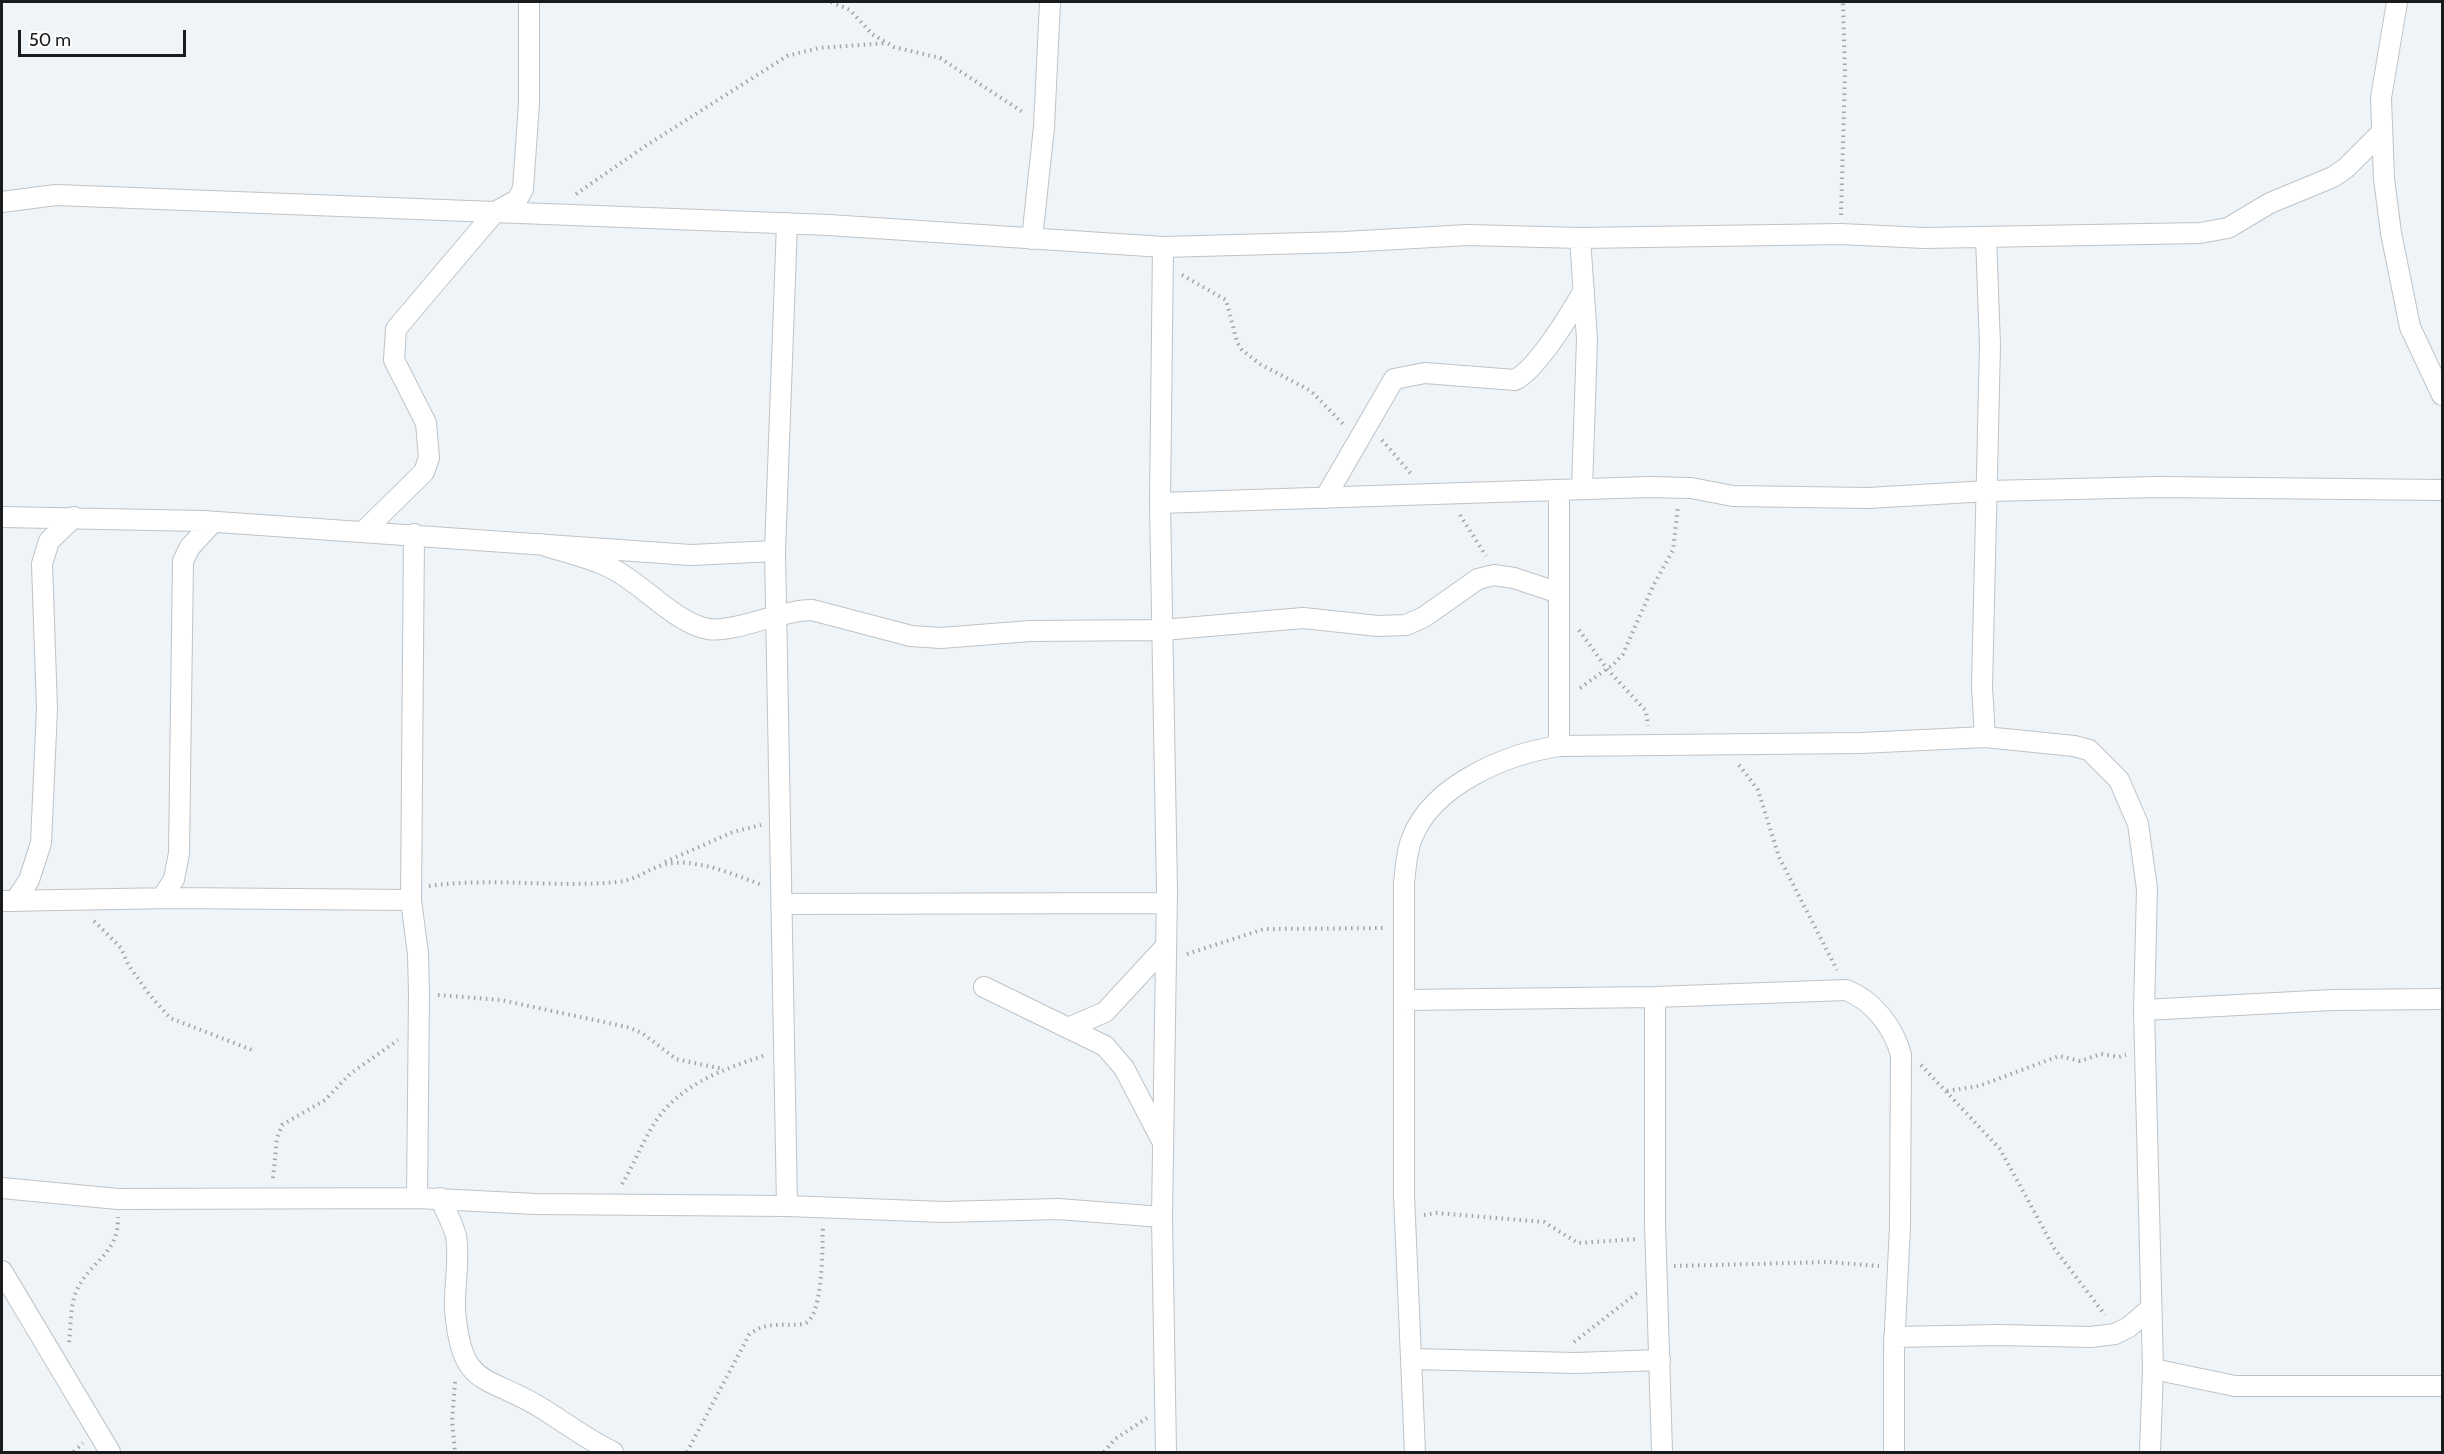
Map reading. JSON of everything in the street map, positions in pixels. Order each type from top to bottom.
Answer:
[{"type":"street","points":[[365,530],[424,471],[429,458],[426,423],[394,360],[396,329],[495,212],[517,200],[523,189],[529,103],[529,2]]},
{"type":"street","points":[[1032,238],[1044,127],[1050,2]]},
{"type":"street","points":[[2397,2],[2393,35],[2384,71],[2381,133],[2391,233],[2410,327],[2442,395]]},
{"type":"street","points":[[2,202],[56,195],[787,223],[1032,238],[1163,256],[1468,235],[1580,238],[1841,234],[1986,237],[2200,233],[2228,228],[2270,202],[2333,177],[2346,168],[2381,133]]},
{"type":"street","points":[[787,223],[775,551],[787,1206]]},
{"type":"street","points":[[1985,737],[1982,687],[1990,345],[1986,237]]},
{"type":"street","points":[[1580,238],[1587,339],[1582,489]]},
{"type":"street","points":[[1163,256],[1160,503],[1166,903],[1162,1217],[1166,1452]]},
{"type":"street","points":[[1325,498],[1388,386],[1401,376],[1425,373],[1509,381],[1522,376],[1570,315],[1584,290]]},
{"type":"street","points":[[1160,503],[1677,487],[1733,496],[1801,498],[1868,498],[1988,491],[2158,487],[2442,490]]},
{"type":"street","points":[[1559,492],[1559,746]]},
{"type":"street","points":[[2,517],[213,522],[365,530],[691,555],[775,551]]},
{"type":"street","points":[[8,901],[33,872],[41,843],[47,709],[42,564],[49,541],[74,518]]},
{"type":"street","points":[[162,898],[174,879],[179,854],[183,561],[190,547],[213,522]]},
{"type":"street","points":[[414,534],[411,895],[418,954],[419,994],[417,1198]]},
{"type":"street","points":[[540,544],[610,567],[650,592],[691,624],[710,629],[797,610],[824,611],[911,636],[941,638],[1030,631],[1162,630],[1303,618],[1378,626],[1406,625],[1424,617],[1478,579],[1494,575],[1508,577],[1559,600]]},
{"type":"street","points":[[1415,1452],[1405,1224],[1404,883],[1407,856],[1412,839],[1424,816],[1439,801],[1476,774],[1507,758],[1528,751],[1559,746],[1861,743],[1985,737],[2074,746],[2089,750],[2119,780],[2138,825],[2147,889],[2144,1010],[2153,1369],[2150,1452]]},
{"type":"street","points":[[8,901],[411,895]]},
{"type":"street","points":[[781,898],[1166,903]]},
{"type":"street","points":[[1068,1028],[1105,1012],[1166,954]]},
{"type":"street","points":[[984,987],[1105,1046],[1117,1058],[1163,1143]]},
{"type":"street","points":[[1404,1000],[1655,997],[1846,990],[1861,998],[1885,1020],[1896,1039],[1900,1053],[1894,1452]]},
{"type":"street","points":[[1655,997],[1656,1266],[1662,1452]]},
{"type":"street","points":[[2144,1010],[2332,1000],[2442,999]]},
{"type":"street","points":[[2,1188],[118,1199],[440,1198],[535,1204],[787,1206],[944,1212],[1058,1209],[1162,1217]]},
{"type":"street","points":[[440,1198],[456,1235],[455,1308],[464,1354],[471,1369],[488,1384],[543,1409],[570,1430],[613,1452]]},
{"type":"street","points":[[2,1271],[110,1452]]},
{"type":"street","points":[[1894,1337],[1998,1335],[2091,1337],[2120,1332],[2151,1308]]},
{"type":"street","points":[[1412,1359],[1547,1362],[1660,1360]]},
{"type":"street","points":[[2153,1369],[2235,1386],[2442,1386]]},
{"type":"path","points":[[831,2],[850,10],[872,34],[887,43],[902,50],[940,58],[1044,127]]},
{"type":"path","points":[[1841,234],[1845,73],[1843,2]]},
{"type":"path","points":[[552,213],[637,151],[786,56],[819,48],[887,43]]},
{"type":"path","points":[[1163,256],[1226,300],[1242,350],[1268,369],[1311,391],[1347,427],[1387,443],[1430,494],[1464,518],[1489,561],[1508,577]]},
{"type":"path","points":[[1559,701],[1607,669],[1623,654],[1653,586],[1673,550],[1678,512],[1677,487]]},
{"type":"path","points":[[1559,600],[1607,669],[1648,714],[1644,746]]},
{"type":"path","points":[[1718,744],[1746,772],[1758,790],[1779,858],[1846,990]]},
{"type":"path","points":[[411,895],[447,884],[499,882],[554,886],[629,881],[659,864],[733,832],[780,822]]},
{"type":"path","points":[[659,864],[688,863],[713,868],[781,898]]},
{"type":"path","points":[[72,900],[121,948],[129,966],[170,1018],[252,1050]]},
{"type":"path","points":[[1166,954],[1264,929],[1404,929]]},
{"type":"path","points":[[419,994],[501,1000],[627,1027],[642,1034],[676,1059],[723,1069]]},
{"type":"path","points":[[272,1198],[277,1138],[282,1125],[325,1100],[350,1074],[379,1051],[419,1027]]},
{"type":"path","points":[[1947,1091],[1978,1086],[2063,1055],[2080,1062],[2101,1054],[2122,1057],[2145,1041]]},
{"type":"path","points":[[609,1203],[666,1107],[690,1088],[723,1069],[784,1050]]},
{"type":"path","points":[[1900,1053],[1916,1061],[2000,1149],[2054,1248],[2120,1332]]},
{"type":"path","points":[[64,1376],[75,1294],[116,1239],[118,1199]]},
{"type":"path","points":[[687,1452],[750,1335],[758,1327],[804,1324],[811,1319],[818,1300],[824,1207]]},
{"type":"path","points":[[1405,1224],[1436,1213],[1544,1222],[1578,1243],[1637,1239],[1648,1244],[1656,1266]]},
{"type":"path","points":[[1547,1362],[1656,1266],[1829,1262],[1869,1263],[1898,1270]]},
{"type":"path","points":[[455,1452],[453,1401],[455,1380],[464,1354]]},
{"type":"path","points":[[1104,1452],[1114,1439],[1165,1407]]}]
